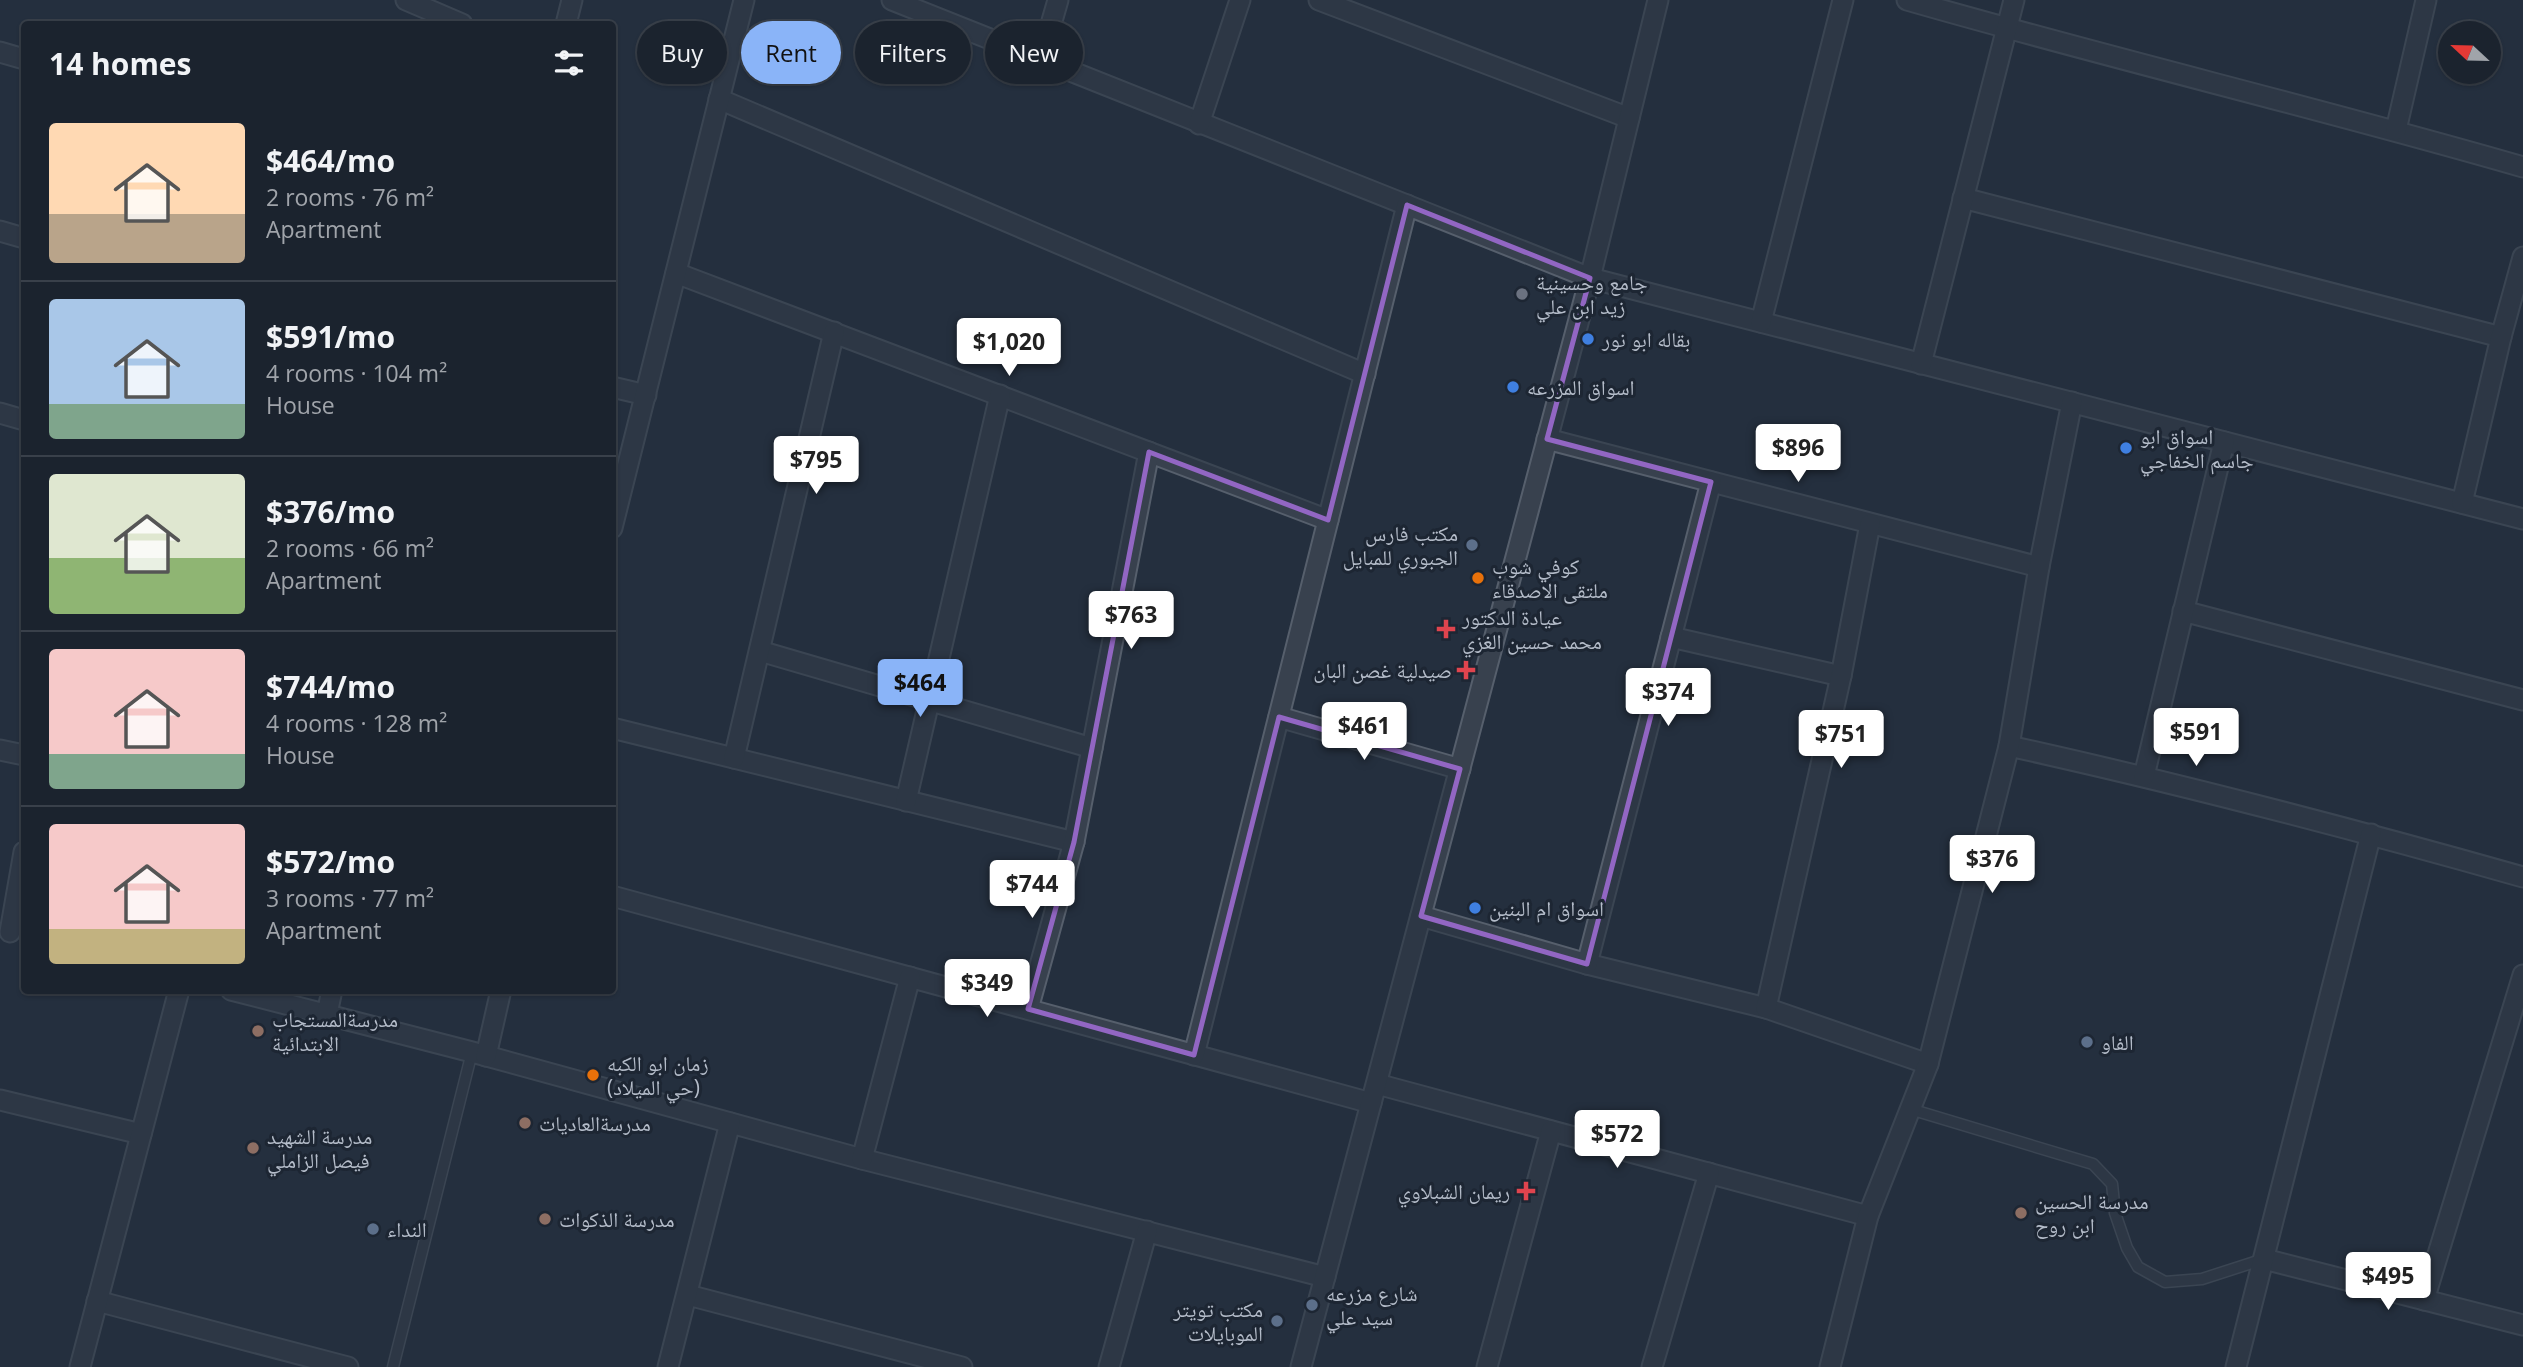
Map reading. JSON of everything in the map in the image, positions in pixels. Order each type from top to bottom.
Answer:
[{"type":"street","points":[[406,0],[455,21]]},
{"type":"street","points":[[567,21],[572,0]]},
{"type":"street","points":[[616,512],[744,0]]},
{"type":"street","points":[[892,0],[985,37]]},
{"type":"street","points":[[1052,21],[1058,0]]},
{"type":"street","points":[[1199,124],[1240,0]]},
{"type":"street","points":[[1319,0],[1629,118]]},
{"type":"street","points":[[1301,1367],[1590,278],[1658,0]]},
{"type":"street","points":[[1761,322],[1843,0]]},
{"type":"street","points":[[1907,0],[2007,29],[2396,130],[2523,167]]},
{"type":"street","points":[[1921,364],[2014,0]]},
{"type":"street","points":[[2396,130],[2426,0]]},
{"type":"street","points":[[0,52],[21,57]]},
{"type":"street","points":[[1083,76],[1590,278],[2523,519]]},
{"type":"street","points":[[719,99],[1365,374]]},
{"type":"street","points":[[1963,198],[2501,337]]},
{"type":"street","points":[[1194,1055],[1407,205]]},
{"type":"street","points":[[0,231],[21,237]]},
{"type":"street","points":[[2462,503],[2523,257]]},
{"type":"street","points":[[676,273],[1328,520]]},
{"type":"street","points":[[734,758],[834,332]]},
{"type":"street","points":[[616,388],[646,395]]},
{"type":"street","points":[[906,801],[1000,396]]},
{"type":"street","points":[[1830,1367],[1868,1216],[1928,1064],[2010,746],[2039,567],[2072,402]]},
{"type":"street","points":[[0,413],[21,418]]},
{"type":"street","points":[[1547,439],[2039,567]]},
{"type":"street","points":[[2144,776],[2224,442]]},
{"type":"street","points":[[1028,1009],[1074,842],[1149,452]]},
{"type":"street","points":[[1587,964],[1711,482]]},
{"type":"street","points":[[1766,1008],[1842,676],[1870,524]]},
{"type":"street","points":[[2183,611],[2523,700]]},
{"type":"street","points":[[1671,637],[1842,676]]},
{"type":"street","points":[[760,651],[1092,748]]},
{"type":"street","points":[[1279,717],[1460,769]]},
{"type":"street","points":[[616,729],[1074,842]]},
{"type":"street","points":[[2010,746],[2144,776],[2371,834],[2523,877]]},
{"type":"street","points":[[0,750],[21,754]]},
{"type":"street","points":[[2236,1367],[2371,834]]},
{"type":"street","points":[[11,932],[21,870]]},
{"type":"street","points":[[616,897],[1194,1055],[1550,1131],[1868,1216]]},
{"type":"street","points":[[1421,916],[1587,964],[1766,1008],[1928,1064]]},
{"type":"street","points":[[2424,1300],[2523,975]]},
{"type":"street","points":[[862,1159],[910,977]]},
{"type":"street","points":[[80,1367],[178,994]]},
{"type":"street","points":[[247,994],[479,1054],[862,1159],[1325,1277]]},
{"type":"street","points":[[327,1014],[331,994]]},
{"type":"street","points":[[479,1054],[500,994]]},
{"type":"street","points":[[0,1100],[141,1133]]},
{"type":"street","points":[[668,1367],[730,1123]]},
{"type":"street","points":[[1487,1367],[1550,1131]]},
{"type":"street","points":[[1652,1367],[1709,1173]]},
{"type":"street","points":[[1109,1367],[1147,1231]]},
{"type":"street","points":[[2264,1259],[2523,1325]]},
{"type":"street","points":[[688,1295],[962,1367]]},
{"type":"street","points":[[97,1301],[348,1367]]},
{"type":"lane","points":[[393,1367],[479,1054]]},
{"type":"lane","points":[[1910,1109],[2093,1164],[2112,1184],[2115,1213],[2127,1248],[2138,1267],[2165,1282],[2202,1279],[2264,1259]]},
{"type":"highlighted area","points":[[1407,205],[1590,278],[1547,439],[1711,482],[1587,964],[1421,916],[1460,769],[1279,717],[1194,1055],[1028,1009],[1074,842],[1149,452],[1328,520]]},
{"type":"place","name":"جامع وحسينية زيد ابن علي","points":[[1522,294]]},
{"type":"place","name":"بقاله ابو نور","points":[[1588,339]]},
{"type":"place","name":"اسواق المزرعه","points":[[1513,387]]},
{"type":"place","name":"اسواق ابو جاسم الخفاجي","points":[[2126,448]]},
{"type":"place","name":"مكتب فارس الجبوري للمبايل","points":[[1472,545]]},
{"type":"place","name":"كوفي شوب ملتقى الاصدقاء","points":[[1478,578]]},
{"type":"place","name":"عيادة الدكتور محمد حسين الغزي","points":[[1446,629]]},
{"type":"place","name":"صيدلية غصن البان","points":[[1466,670]]},
{"type":"place","name":"اسواق ام البنين","points":[[1475,908]]},
{"type":"place","name":"مدرسةالمستجاب الابتدائية","points":[[258,1031]]},
{"type":"place","name":"الفاو","points":[[2087,1042]]},
{"type":"place","name":"زمان ابو الكبه (حي الميلاد)","points":[[593,1075]]},
{"type":"place","name":"مدرسةالعاديات","points":[[525,1123]]},
{"type":"place","name":"مدرسة الشهيد فيصل الزاملي","points":[[253,1148]]},
{"type":"place","name":"ريمان الشبلاوي","points":[[1526,1191]]},
{"type":"place","name":"مدرسة الحسين ابن روح","points":[[2021,1213]]},
{"type":"place","name":"مدرسة الذكوات","points":[[545,1219]]},
{"type":"place","name":"النداء","points":[[373,1229]]},
{"type":"place","name":"شارع مزرعه سيد علي","points":[[1312,1305]]},
{"type":"place","name":"مكتب تويتر الموبايلات","points":[[1277,1321]]}]
